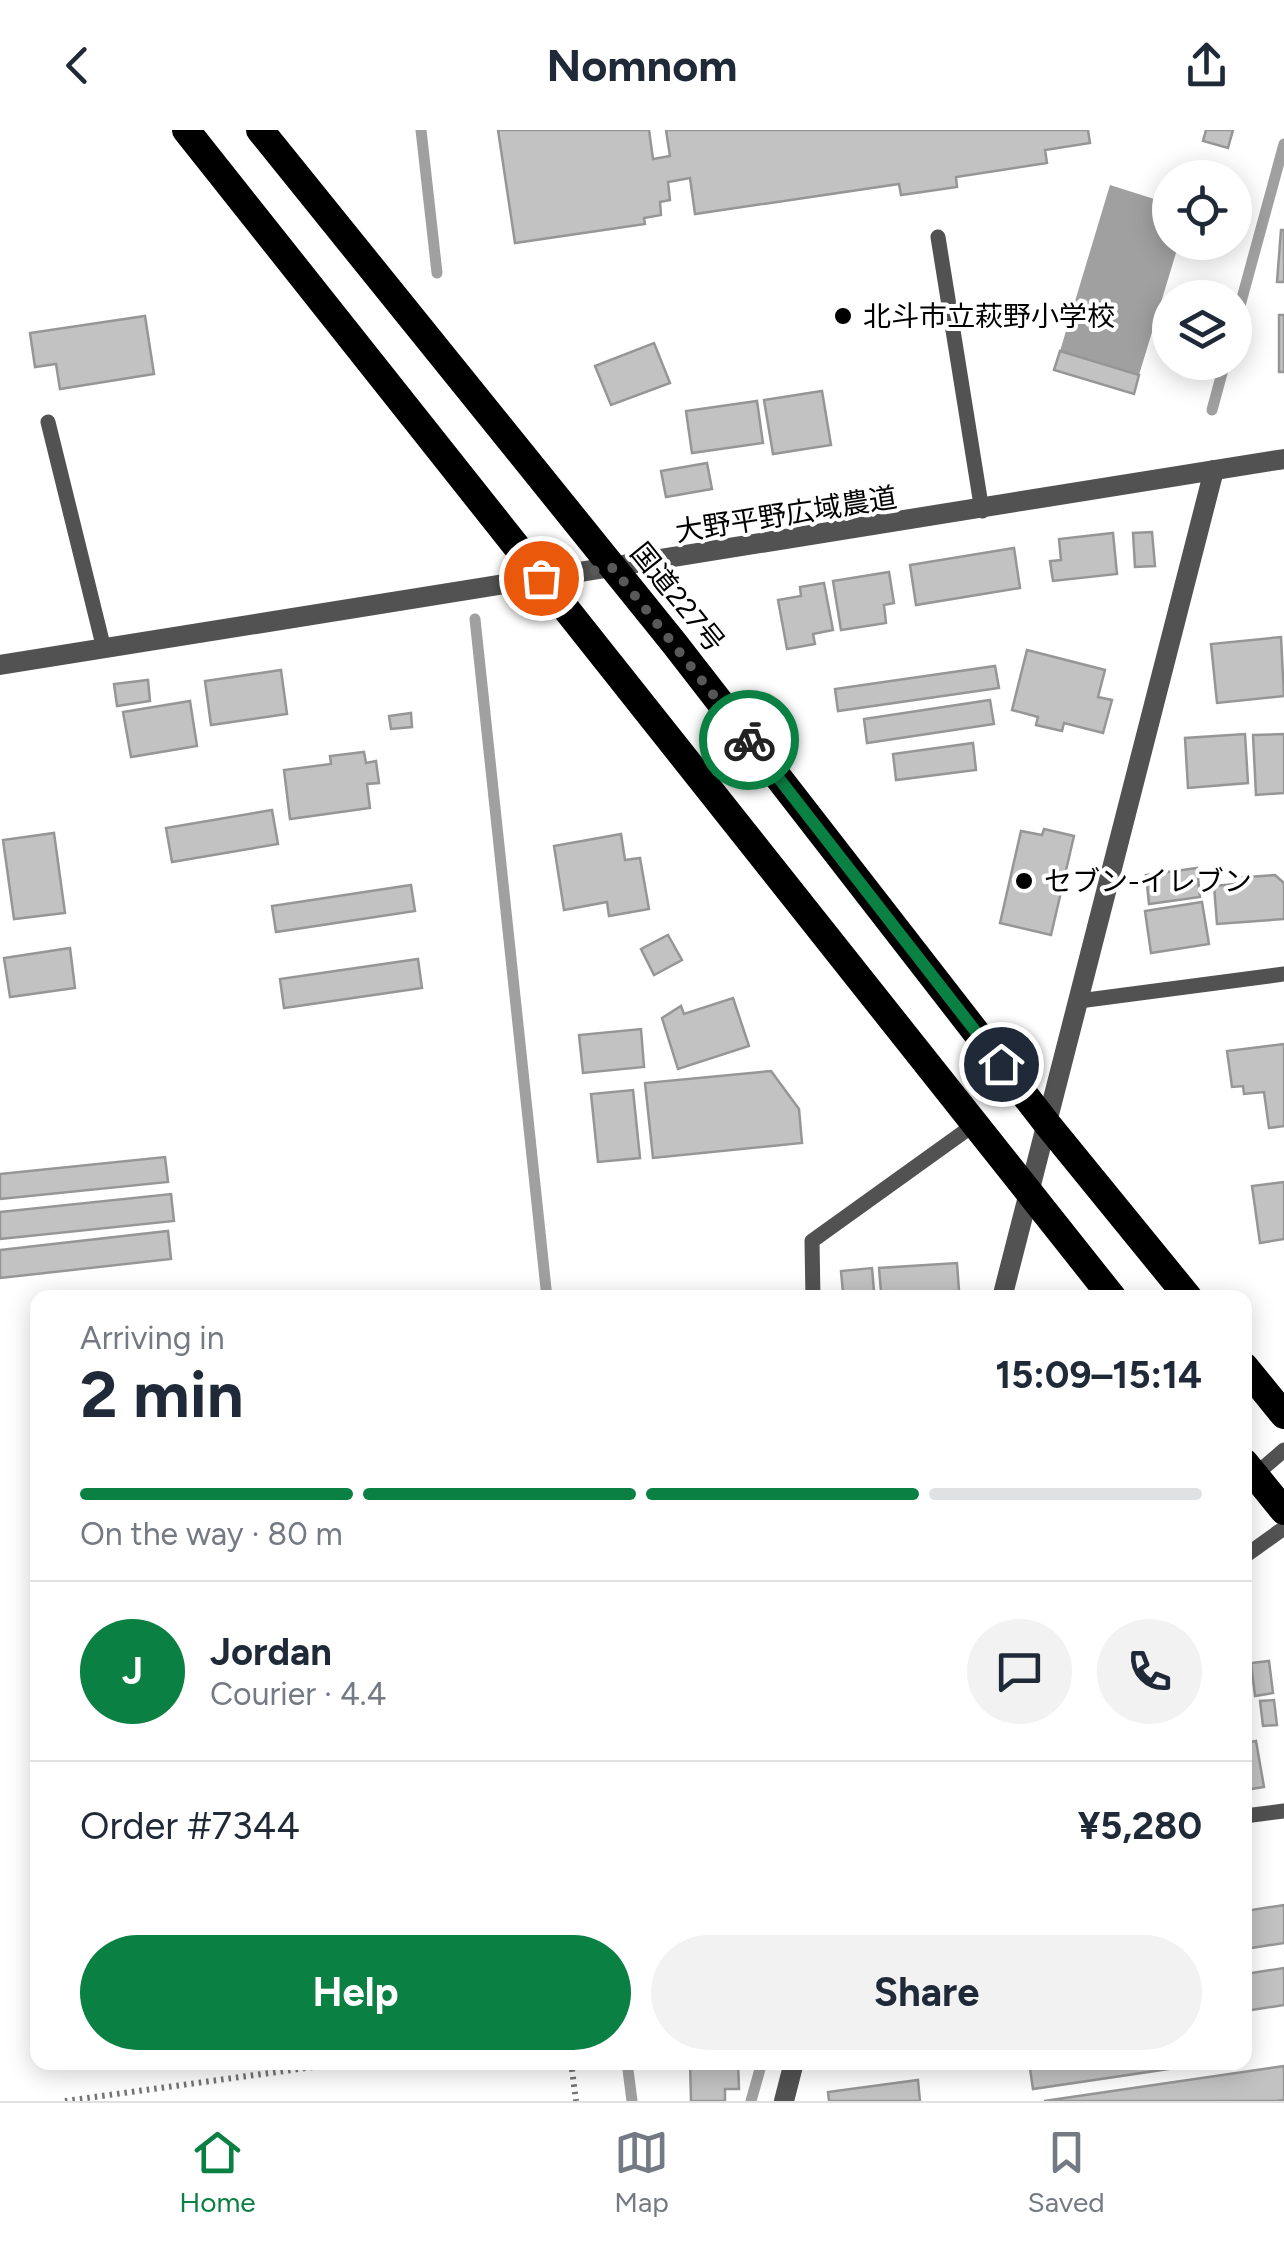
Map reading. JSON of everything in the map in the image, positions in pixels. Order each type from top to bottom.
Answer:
[{"type":"highway","points":[[186,130],[1107,1290]]},
{"type":"highway","name":"国道227号","points":[[260,130],[613,568],[1048,1125],[1182,1290]]},
{"type":"highway","points":[[1252,1375],[1284,1414]]},
{"type":"highway","points":[[1252,1471],[1284,1511]]},
{"type":"street","name":"大野平野広域農道","points":[[0,666],[982,511],[1284,459]]},
{"type":"street","points":[[1004,1290],[1214,470]]},
{"type":"street","points":[[784,2101],[792,2070]]},
{"type":"lane","points":[[938,237],[982,511]]},
{"type":"lane","points":[[48,422],[104,649]]},
{"type":"lane","points":[[1080,1001],[1284,974]]},
{"type":"lane","points":[[813,1290],[812,1241],[975,1124]]},
{"type":"lane","points":[[1252,1468],[1284,1450]]},
{"type":"lane","points":[[1252,1551],[1284,1528]]},
{"type":"lane","points":[[1252,1815],[1284,1810]]},
{"type":"path","points":[[65,2101],[292,2070]]},
{"type":"path","points":[[572,2070],[576,2101]]},
{"type":"shaded area","points":[[1110,185],[1152,198],[1152,260],[1174,260],[1168,280],[1152,280],[1152,332],[1139,375],[1060,351]]},
{"type":"building","points":[[498,130],[649,130],[653,159],[670,156],[666,130],[1088,130],[1090,143],[1045,150],[1047,163],[956,177],[957,187],[901,195],[899,184],[695,214],[690,178],[668,182],[670,200],[660,202],[661,215],[644,218],[645,224],[515,243]]},
{"type":"building","points":[[1206,130],[1233,130],[1228,148],[1203,141]]},
{"type":"building","points":[[1281,230],[1284,282],[1277,282]]},
{"type":"building","points":[[1279,315],[1284,315],[1284,372],[1279,372]]},
{"type":"building","points":[[145,316],[154,374],[60,389],[56,364],[35,367],[30,333]]},
{"type":"building","points":[[654,343],[670,383],[611,405],[595,366]]},
{"type":"building","points":[[1060,351],[1139,375],[1134,394],[1054,370]]},
{"type":"building","points":[[822,391],[831,445],[773,454],[764,400]]},
{"type":"building","points":[[757,401],[763,443],[692,453],[686,411]]},
{"type":"building","points":[[707,463],[712,489],[666,497],[661,471]]},
{"type":"building","points":[[1152,532],[1155,566],[1135,567],[1133,533]]},
{"type":"building","points":[[1113,533],[1117,574],[1053,581],[1050,561],[1061,560],[1059,539]]},
{"type":"building","points":[[1014,548],[1020,588],[916,605],[910,565]]},
{"type":"building","points":[[889,572],[894,603],[884,605],[886,623],[841,630],[833,581]]},
{"type":"building","points":[[824,583],[833,630],[813,634],[815,644],[787,649],[778,600],[801,596],[800,587]]},
{"type":"building","points":[[1281,637],[1284,696],[1217,703],[1211,644]]},
{"type":"building","points":[[1027,650],[1105,670],[1098,697],[1112,700],[1103,733],[1064,723],[1062,731],[1036,725],[1038,717],[1012,710]]},
{"type":"building","points":[[995,666],[999,688],[838,711],[835,689]]},
{"type":"building","points":[[281,670],[287,714],[211,725],[205,681]]},
{"type":"building","points":[[148,680],[150,701],[117,706],[114,684]]},
{"type":"building","points":[[990,700],[994,724],[867,743],[864,719]]},
{"type":"building","points":[[190,701],[197,746],[131,757],[123,712]]},
{"type":"building","points":[[411,713],[412,727],[391,729],[389,716]]},
{"type":"building","points":[[1245,734],[1248,783],[1188,788],[1185,738]]},
{"type":"building","points":[[1284,734],[1284,793],[1256,795],[1253,735]]},
{"type":"building","points":[[973,743],[976,770],[896,780],[893,754]]},
{"type":"building","points":[[364,752],[366,763],[376,761],[379,783],[367,784],[370,808],[290,819],[284,770],[331,764],[330,756]]},
{"type":"building","points":[[272,810],[278,844],[172,862],[166,828]]},
{"type":"building","points":[[1044,829],[1074,836],[1051,935],[1000,923],[1021,831],[1042,835]]},
{"type":"building","points":[[54,833],[65,913],[14,919],[3,840]]},
{"type":"building","points":[[621,834],[625,860],[640,858],[649,909],[609,916],[607,902],[564,910],[554,846]]},
{"type":"building","points":[[1197,868],[1200,897],[1149,904],[1146,875]]},
{"type":"building","points":[[1275,875],[1284,883],[1284,919],[1217,924],[1214,886],[1236,884],[1235,878]]},
{"type":"building","points":[[411,885],[415,911],[276,932],[272,906]]},
{"type":"building","points":[[1202,902],[1209,944],[1151,953],[1145,911]]},
{"type":"building","points":[[668,935],[682,960],[654,975],[641,949]]},
{"type":"building","points":[[70,948],[75,988],[10,997],[4,958]]},
{"type":"building","points":[[418,959],[422,988],[284,1008],[280,979]]},
{"type":"building","points":[[733,998],[749,1046],[678,1069],[662,1018],[681,1006],[684,1014]]},
{"type":"building","points":[[641,1029],[644,1067],[583,1073],[579,1035]]},
{"type":"building","points":[[1284,1044],[1284,1126],[1269,1128],[1264,1092],[1244,1094],[1243,1086],[1232,1087],[1227,1051]]},
{"type":"building","points":[[771,1071],[799,1109],[802,1143],[653,1158],[645,1083]]},
{"type":"building","points":[[633,1090],[640,1158],[598,1162],[591,1094]]},
{"type":"building","points":[[165,1157],[168,1182],[0,1199],[0,1174]]},
{"type":"building","points":[[1284,1182],[1284,1239],[1260,1243],[1252,1186]]},
{"type":"building","points":[[171,1194],[174,1221],[0,1239],[0,1212]]},
{"type":"building","points":[[168,1231],[171,1259],[0,1278],[0,1250]]},
{"type":"building","points":[[957,1263],[959,1290],[881,1290],[879,1268]]},
{"type":"building","points":[[872,1268],[874,1290],[843,1290],[841,1271]]},
{"type":"building","points":[[1269,1661],[1273,1693],[1255,1696],[1252,1663]]},
{"type":"building","points":[[1274,1700],[1277,1725],[1263,1726],[1260,1701]]},
{"type":"building","points":[[1256,1741],[1264,1787],[1252,1789],[1252,1742]]},
{"type":"building","points":[[1284,1905],[1284,1943],[1252,1948],[1252,1910]]},
{"type":"building","points":[[1284,1968],[1284,2005],[1252,2010],[1252,1973]]},
{"type":"building","points":[[1284,2066],[1284,2100],[1044,2101]]},
{"type":"building","points":[[690,2070],[738,2070],[739,2089],[725,2089],[725,2101],[691,2101]]},
{"type":"building","points":[[1030,2070],[1162,2070],[1033,2089]]},
{"type":"building","points":[[918,2080],[920,2101],[829,2101],[828,2092]]},
{"type":"waterway","points":[[421,130],[437,273]]},
{"type":"waterway","points":[[1247,280],[1284,144]]},
{"type":"waterway","points":[[1212,410],[1220,380]]},
{"type":"waterway","points":[[475,619],[546,1290]]},
{"type":"waterway","points":[[628,2070],[632,2101]]},
{"type":"waterway","points":[[751,2101],[760,2070]]},
{"type":"way so far","points":[[541,578],[613,568],[749,740]]},
{"type":"place","name":"北斗市立萩野小学校","points":[[843,316]]},
{"type":"place","name":"セブン-イレブン","points":[[1024,881]]},
{"type":"route","points":[[749,740],[1001,1064]]}]
